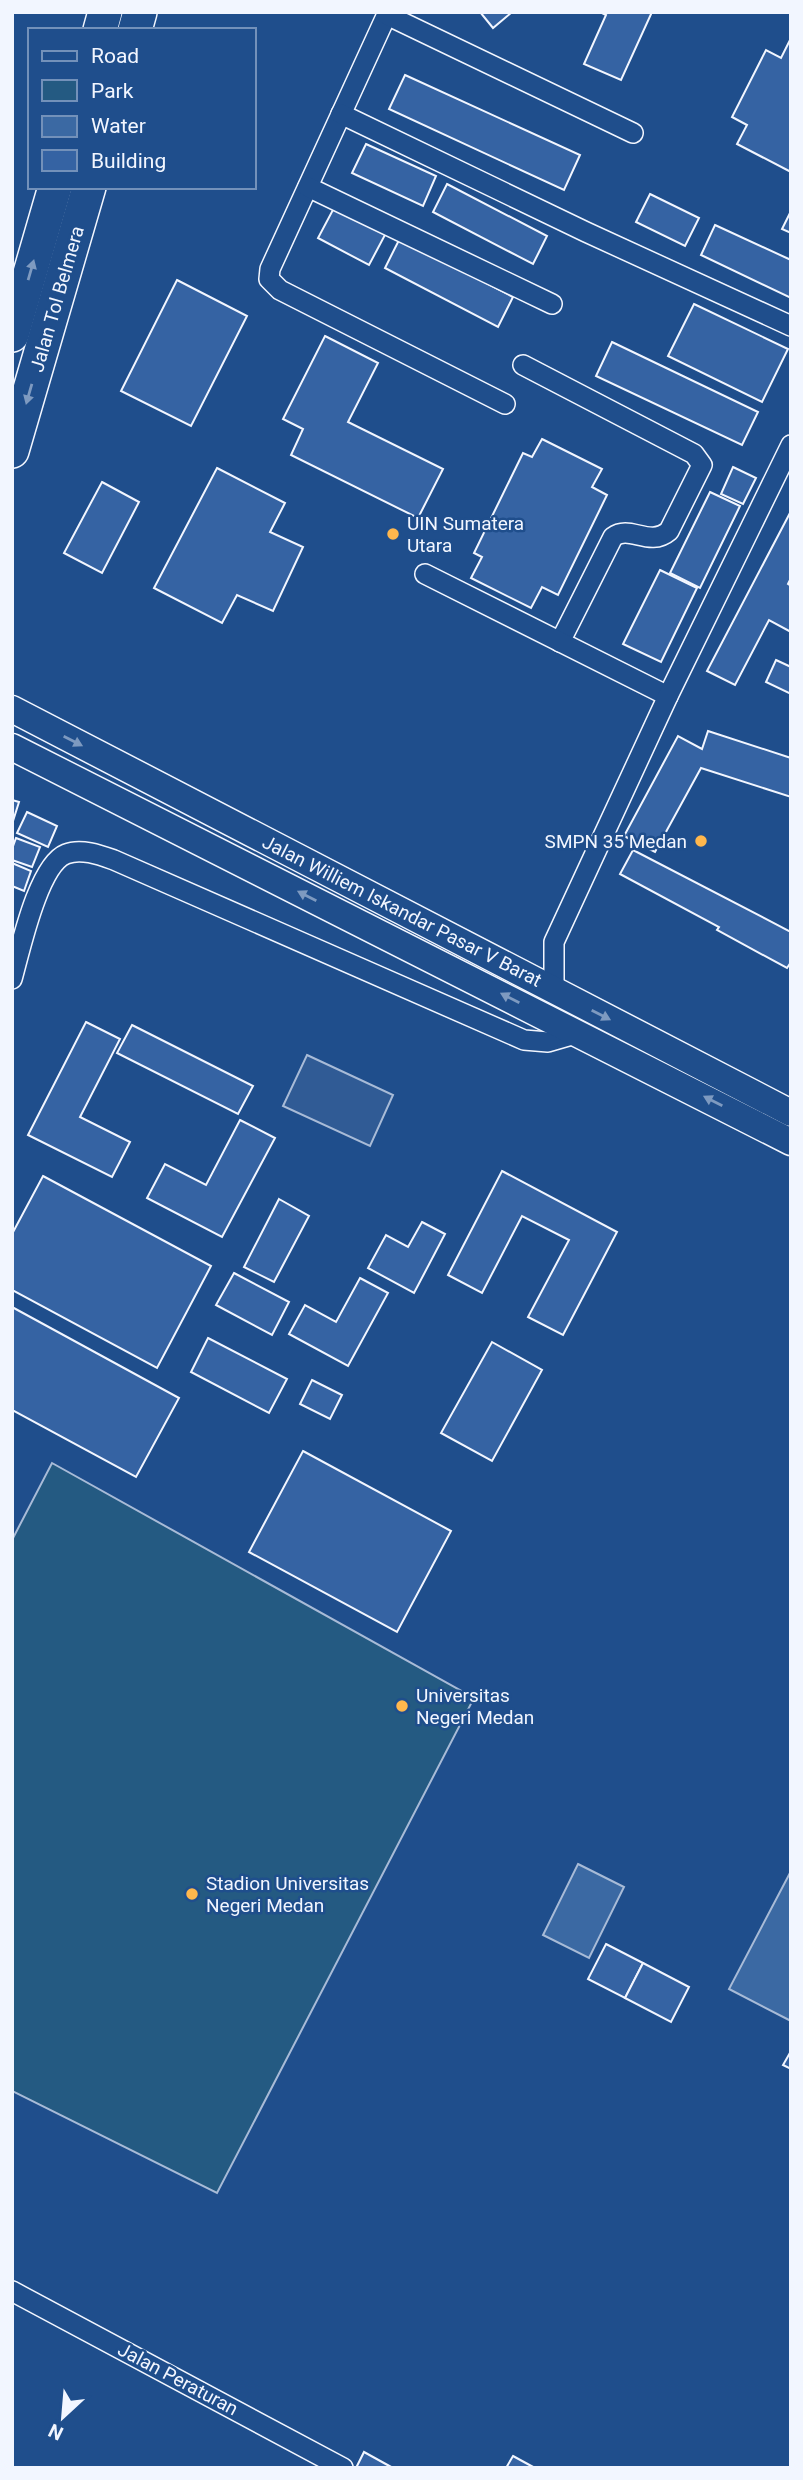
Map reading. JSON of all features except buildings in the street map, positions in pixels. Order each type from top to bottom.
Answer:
[{"type":"highway","name":"Jalan Tol Belmera","points":[[12,335],[54,189]]},
{"type":"highway","name":"Jalan Tol Belmera","points":[[12,451],[88,189]]},
{"type":"street","points":[[505,404],[315,308],[272,284],[268,275],[387,14],[633,133]]},
{"type":"street","points":[[341,114],[586,232],[791,326]]},
{"type":"street","points":[[308,187],[552,304]]},
{"type":"street","points":[[523,366],[694,454],[702,465],[664,536],[649,538],[626,532],[613,537],[560,642]]},
{"type":"street","points":[[554,990],[554,942],[668,696],[791,444]]},
{"type":"street","points":[[425,574],[668,696]]},
{"type":"street","name":"Jalan Williem Iskandar Pasar V Barat","points":[[12,709],[791,1113]]},
{"type":"street","name":"Jalan Williem Iskandar Pasar V Barat","points":[[12,747],[791,1142]]},
{"type":"street","points":[[12,979],[44,879],[65,854],[79,852],[114,860],[524,1040],[548,1042],[579,1033]]},
{"type":"street","name":"Jalan Peraturan","points":[[12,2291],[343,2468]]},
{"type":"green space","name":"Stadion Universitas Negeri Medan","points":[[52,1463],[474,1698],[217,2193],[12,2091],[12,1540]]},
{"type":"shaded area","points":[[307,1055],[393,1095],[370,1146],[283,1106]]},
{"type":"water","points":[[578,1864],[624,1887],[589,1958],[543,1935]]},
{"type":"water","points":[[791,1871],[791,2021],[729,1989]]},
{"type":"place","name":"UIN Sumatera Utara","points":[[393,534]]},
{"type":"place","name":"SMPN 35 Medan","points":[[701,841]]},
{"type":"place","name":"Universitas Negeri Medan","points":[[402,1706]]},
{"type":"place","name":"Stadion Universitas Negeri Medan","points":[[192,1894]]}]
